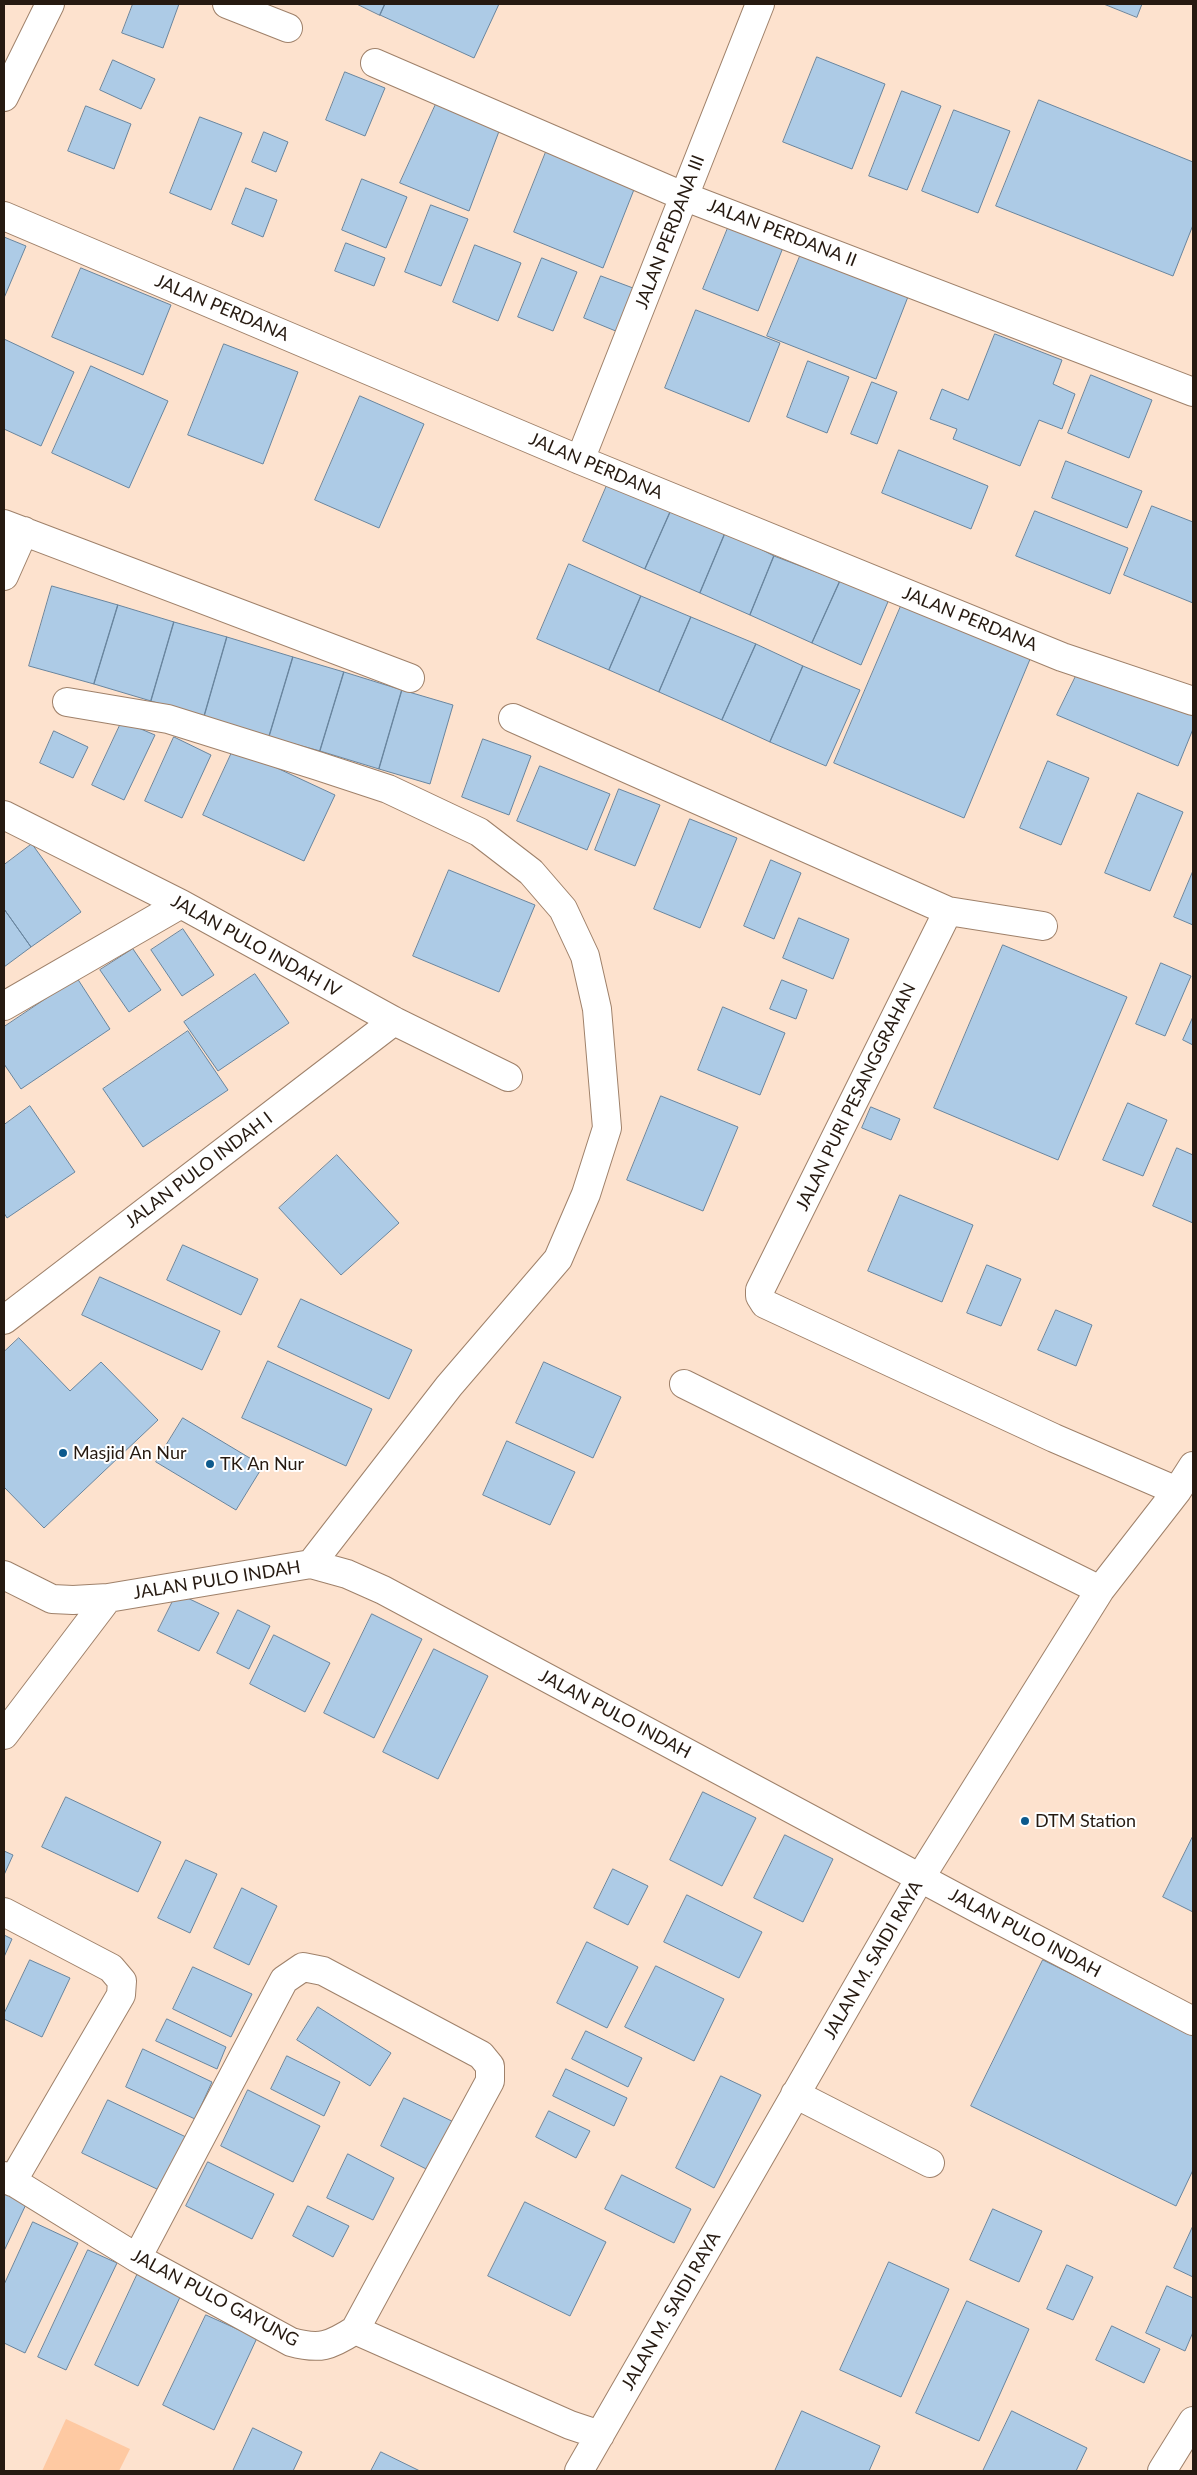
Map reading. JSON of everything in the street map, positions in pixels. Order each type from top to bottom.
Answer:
[{"type":"street","points":[[4,97],[50,4]]},
{"type":"street","points":[[228,4],[288,28]]},
{"type":"street","name":"JALAN PERDANA III","points":[[580,460],[760,4]]},
{"type":"street","name":"JALAN PERDANA II","points":[[375,63],[683,196],[1193,392]]},
{"type":"street","name":"JALAN PERDANA","points":[[4,216],[580,460],[1062,657],[1193,701]]},
{"type":"street","points":[[4,576],[14,528],[410,678]]},
{"type":"street","points":[[67,702],[168,719],[309,763],[388,789],[479,832],[531,872],[551,894],[563,909],[585,956],[597,1009],[607,1128],[586,1194],[558,1259],[449,1386],[311,1564]]},
{"type":"street","points":[[513,718],[948,912],[1043,926]]},
{"type":"street","name":"JALAN PULO INDAH IV","points":[[4,815],[181,904],[394,1021],[508,1076]]},
{"type":"street","points":[[4,1006],[181,904]]},
{"type":"street","name":"JALAN PURI PESANGGRAHAN","points":[[948,912],[760,1290],[760,1296],[765,1304],[1054,1438],[1177,1491]]},
{"type":"street","name":"JALAN PULO INDAH I","points":[[4,1320],[394,1021]]},
{"type":"street","points":[[684,1384],[1100,1590]]},
{"type":"street","name":"JALAN M. SAIDI RAYA","points":[[579,2471],[920,1878],[1100,1590],[1177,1491],[1193,1466]]},
{"type":"street","name":"JALAN PULO INDAH","points":[[4,1575],[32,1591],[52,1599],[108,1598],[311,1564],[347,1574],[383,1590],[920,1878],[1193,2021]]},
{"type":"street","points":[[4,1735],[108,1598]]},
{"type":"street","points":[[4,1912],[111,1968],[122,1981],[121,1995],[8,2179]]},
{"type":"street","points":[[137,2258],[284,1980],[303,1968],[323,1971],[481,2055],[490,2066],[490,2081],[355,2330],[570,2425],[600,2435]]},
{"type":"street","points":[[795,2094],[930,2163]]},
{"type":"street","name":"JALAN PULO GAYUNG","points":[[8,2179],[137,2258],[291,2342],[310,2347],[335,2343],[355,2330]]},
{"type":"street","points":[[1162,2471],[1193,2421]]},
{"type":"shaded area","points":[[66,2419],[130,2449],[119,2471],[42,2471]]},
{"type":"building","points":[[133,4],[179,4],[163,48],[122,33]]},
{"type":"building","points":[[357,4],[385,4],[380,15]]},
{"type":"building","points":[[385,4],[499,4],[474,58],[380,15]]},
{"type":"building","points":[[1104,4],[1142,4],[1137,17]]},
{"type":"building","points":[[817,57],[885,84],[852,169],[783,142]]},
{"type":"building","points":[[113,60],[155,79],[141,109],[100,90]]},
{"type":"building","points":[[345,72],[385,88],[365,136],[326,120]]},
{"type":"building","points":[[902,91],[941,106],[907,190],[869,176]]},
{"type":"building","points":[[1039,100],[1193,162],[1193,225],[1173,276],[996,206]]},
{"type":"building","points":[[436,104],[501,126],[469,211],[400,183]]},
{"type":"building","points":[[86,106],[131,124],[114,169],[68,151]]},
{"type":"building","points":[[954,110],[1010,131],[978,213],[922,191]]},
{"type":"building","points":[[200,117],[242,133],[211,210],[170,193]]},
{"type":"building","points":[[264,132],[288,142],[276,172],[252,162]]},
{"type":"building","points":[[546,152],[635,187],[603,268],[514,232]]},
{"type":"building","points":[[362,179],[407,197],[386,248],[342,230]]},
{"type":"building","points":[[246,188],[277,200],[263,237],[232,224]]},
{"type":"building","points":[[431,205],[468,219],[441,286],[405,272]]},
{"type":"building","points":[[730,223],[784,245],[758,311],[703,289]]},
{"type":"building","points":[[4,237],[26,246],[4,298]]},
{"type":"building","points":[[346,243],[385,258],[374,286],[335,271]]},
{"type":"building","points":[[475,245],[521,263],[498,321],[453,302]]},
{"type":"building","points":[[803,249],[911,289],[876,379],[767,336]]},
{"type":"building","points":[[542,258],[577,272],[553,331],[518,317]]},
{"type":"building","points":[[81,268],[171,305],[143,375],[52,337]]},
{"type":"building","points":[[601,276],[641,291],[623,334],[584,318]]},
{"type":"building","points":[[696,310],[780,343],[749,422],[665,388]]},
{"type":"building","points":[[995,334],[1062,360],[1053,384],[1075,394],[1062,429],[1039,420],[1020,466],[953,439],[957,429],[930,419],[942,389],[968,400]]},
{"type":"building","points":[[4,339],[74,372],[41,446],[4,429]]},
{"type":"building","points":[[224,344],[298,372],[263,464],[188,435]]},
{"type":"building","points":[[808,361],[849,377],[827,433],[787,417]]},
{"type":"building","points":[[91,366],[168,401],[129,488],[52,453]]},
{"type":"building","points":[[1091,375],[1152,400],[1129,458],[1068,433]]},
{"type":"building","points":[[872,382],[897,392],[877,444],[851,434]]},
{"type":"building","points":[[360,396],[424,424],[379,528],[315,500]]},
{"type":"building","points":[[899,450],[988,486],[971,529],[882,493]]},
{"type":"building","points":[[1066,461],[1142,491],[1127,528],[1052,498]]},
{"type":"building","points":[[608,483],[672,508],[645,569],[583,541]]},
{"type":"building","points":[[1152,506],[1193,522],[1193,603],[1124,575]]},
{"type":"building","points":[[672,508],[726,531],[700,593],[645,569]]},
{"type":"building","points":[[1035,511],[1128,548],[1110,594],[1016,556]]},
{"type":"building","points":[[726,531],[774,556],[750,615],[700,593]]},
{"type":"building","points":[[774,556],[840,581],[812,643],[750,615]]},
{"type":"building","points":[[569,564],[641,596],[609,670],[537,639]]},
{"type":"building","points":[[840,581],[890,597],[861,665],[812,643]]},
{"type":"building","points":[[52,586],[118,605],[94,684],[29,666]]},
{"type":"building","points":[[641,596],[691,617],[659,692],[609,670]]},
{"type":"building","points":[[904,599],[1033,652],[964,818],[834,763]]},
{"type":"building","points":[[118,605],[174,622],[151,701],[94,684]]},
{"type":"building","points":[[691,617],[756,644],[722,720],[659,692]]},
{"type":"building","points":[[174,622],[227,637],[204,717],[151,701]]},
{"type":"building","points":[[227,637],[293,657],[269,737],[204,717]]},
{"type":"building","points":[[756,644],[803,666],[770,742],[722,720]]},
{"type":"building","points":[[293,657],[344,672],[320,751],[269,737]]},
{"type":"building","points":[[803,666],[860,690],[826,766],[770,742]]},
{"type":"building","points":[[344,672],[402,690],[379,769],[320,751]]},
{"type":"building","points":[[1076,676],[1193,713],[1193,729],[1178,766],[1057,715]]},
{"type":"building","points":[[402,690],[453,705],[430,784],[379,769]]},
{"type":"building","points":[[122,721],[155,735],[124,800],[92,785]]},
{"type":"building","points":[[54,731],[88,747],[73,778],[40,763]]},
{"type":"building","points":[[174,737],[211,755],[182,818],[145,801]]},
{"type":"building","points":[[483,739],[531,756],[509,815],[462,797]]},
{"type":"building","points":[[234,748],[335,795],[304,861],[203,815]]},
{"type":"building","points":[[1048,761],[1089,778],[1061,845],[1020,828]]},
{"type":"building","points":[[540,766],[610,794],[587,850],[517,821]]},
{"type":"building","points":[[619,789],[660,805],[635,866],[595,850]]},
{"type":"building","points":[[1138,793],[1183,812],[1150,891],[1105,873]]},
{"type":"building","points":[[690,819],[737,838],[700,928],[654,909]]},
{"type":"building","points":[[32,844],[81,912],[31,947],[4,909],[4,865]]},
{"type":"building","points":[[771,860],[801,873],[774,939],[744,926]]},
{"type":"building","points":[[449,870],[535,905],[499,992],[413,956]]},
{"type":"building","points":[[1193,871],[1193,925],[1174,917]]},
{"type":"building","points":[[4,909],[31,947],[4,967]]},
{"type":"building","points":[[799,918],[849,939],[833,979],[783,958]]},
{"type":"building","points":[[183,929],[214,975],[182,996],[151,950]]},
{"type":"building","points":[[1003,945],[1127,997],[1058,1160],[934,1108]]},
{"type":"building","points":[[133,949],[161,990],[129,1012],[100,970]]},
{"type":"building","points":[[1161,963],[1191,976],[1165,1036],[1136,1024]]},
{"type":"building","points":[[255,974],[289,1023],[218,1071],[184,1022]]},
{"type":"building","points":[[77,978],[110,1029],[21,1089],[4,1064],[4,1027]]},
{"type":"building","points":[[782,980],[807,990],[796,1019],[770,1009]]},
{"type":"building","points":[[723,1007],[785,1033],[760,1095],[698,1070]]},
{"type":"building","points":[[1193,1017],[1193,1045],[1183,1040]]},
{"type":"building","points":[[188,1031],[228,1090],[143,1147],[103,1089]]},
{"type":"building","points":[[661,1096],[738,1127],[703,1211],[627,1180]]},
{"type":"building","points":[[1128,1103],[1167,1120],[1143,1176],[1103,1160]]},
{"type":"building","points":[[30,1106],[75,1172],[7,1218],[4,1213],[4,1125]]},
{"type":"building","points":[[871,1107],[900,1119],[891,1140],[862,1128]]},
{"type":"building","points":[[1177,1148],[1193,1155],[1193,1223],[1153,1206]]},
{"type":"building","points":[[337,1155],[399,1223],[341,1275],[279,1208]]},
{"type":"building","points":[[900,1195],[973,1225],[942,1302],[868,1271]]},
{"type":"building","points":[[183,1245],[258,1279],[241,1315],[167,1280]]},
{"type":"building","points":[[987,1265],[1021,1279],[1001,1326],[967,1313]]},
{"type":"building","points":[[100,1277],[220,1331],[202,1370],[82,1315]]},
{"type":"building","points":[[301,1299],[412,1350],[389,1399],[278,1347]]},
{"type":"building","points":[[1056,1310],[1092,1325],[1076,1366],[1038,1350]]},
{"type":"building","name":"Masjid An Nur","points":[[19,1338],[70,1391],[101,1362],[158,1420],[44,1528],[4,1487],[4,1352]]},
{"type":"building","points":[[268,1361],[372,1409],[346,1466],[242,1418]]},
{"type":"building","points":[[544,1362],[621,1397],[593,1458],[516,1423]]},
{"type":"building","name":"TK An Nur","points":[[183,1418],[263,1466],[236,1510],[156,1462]]},
{"type":"building","points":[[507,1441],[575,1472],[550,1525],[483,1495]]},
{"type":"building","points":[[177,1593],[219,1613],[199,1651],[158,1631]]},
{"type":"building","points":[[238,1610],[270,1626],[249,1669],[217,1653]]},
{"type":"building","points":[[372,1614],[422,1639],[374,1738],[324,1713]]},
{"type":"building","points":[[274,1635],[330,1663],[305,1712],[250,1684]]},
{"type":"building","points":[[434,1649],[488,1676],[438,1779],[383,1752]]},
{"type":"building","points":[[703,1792],[756,1818],[722,1886],[670,1860]]},
{"type":"building","points":[[66,1797],[161,1842],[138,1892],[42,1847]]},
{"type":"building","points":[[785,1835],[833,1859],[803,1922],[754,1898]]},
{"type":"building","points":[[1193,1836],[1193,1912],[1163,1897]]},
{"type":"building","points":[[4,1851],[13,1855],[4,1875]]},
{"type":"building","points":[[186,1860],[217,1874],[190,1933],[158,1918]]},
{"type":"building","points":[[613,1869],[648,1886],[628,1925],[594,1908]]},
{"type":"building","points":[[242,1888],[277,1906],[249,1965],[214,1948]]},
{"type":"building","points":[[687,1895],[762,1932],[739,1978],[664,1942]]},
{"type":"building","points":[[4,1935],[12,1939],[4,1957]]},
{"type":"building","points":[[587,1942],[638,1967],[607,2028],[557,2003]]},
{"type":"building","points":[[30,1960],[70,1978],[42,2037],[4,2019],[4,2014]]},
{"type":"building","points":[[1043,1960],[1193,2034],[1193,2170],[1176,2206],[971,2106]]},
{"type":"building","points":[[656,1966],[724,1999],[694,2061],[625,2027]]},
{"type":"building","points":[[193,1967],[252,1994],[231,2037],[173,2009]]},
{"type":"building","points":[[318,2007],[391,2053],[370,2086],[297,2040]]},
{"type":"building","points":[[167,2019],[226,2047],[217,2069],[156,2041]]},
{"type":"building","points":[[586,2031],[642,2058],[628,2087],[572,2059]]},
{"type":"building","points":[[143,2049],[212,2082],[195,2119],[126,2087]]},
{"type":"building","points":[[287,2056],[340,2082],[324,2116],[271,2089]]},
{"type":"building","points":[[566,2069],[627,2098],[614,2126],[553,2096]]},
{"type":"building","points":[[721,2076],[761,2095],[714,2188],[676,2168]]},
{"type":"building","points":[[248,2090],[320,2126],[293,2182],[221,2146]]},
{"type":"building","points":[[404,2098],[458,2124],[434,2173],[381,2146]]},
{"type":"building","points":[[108,2100],[186,2137],[161,2191],[82,2153]]},
{"type":"building","points":[[549,2111],[590,2131],[576,2158],[536,2137]]},
{"type":"building","points":[[348,2154],[394,2178],[373,2220],[327,2198]]},
{"type":"building","points":[[208,2162],[274,2194],[252,2239],[186,2206]]},
{"type":"building","points":[[622,2175],[691,2209],[674,2243],[605,2209]]},
{"type":"building","points":[[4,2186],[29,2198],[4,2251]]},
{"type":"building","points":[[525,2202],[606,2242],[570,2316],[488,2276]]},
{"type":"building","points":[[308,2206],[349,2226],[333,2257],[293,2236]]},
{"type":"building","points":[[993,2209],[1042,2231],[1019,2282],[970,2260]]},
{"type":"building","points":[[33,2222],[78,2243],[25,2353],[4,2343],[4,2285]]},
{"type":"building","points":[[1193,2226],[1193,2277],[1174,2268]]},
{"type":"building","points":[[88,2250],[117,2263],[66,2370],[38,2357]]},
{"type":"building","points":[[889,2262],[949,2289],[901,2397],[840,2370]]},
{"type":"building","points":[[1067,2265],[1093,2277],[1073,2320],[1047,2309]]},
{"type":"building","points":[[138,2273],[182,2293],[138,2386],[95,2365]]},
{"type":"building","points":[[1167,2286],[1193,2298],[1193,2332],[1185,2351],[1146,2333]]},
{"type":"building","points":[[967,2301],[1029,2329],[979,2441],[916,2413]]},
{"type":"building","points":[[206,2315],[257,2338],[214,2430],[163,2405]]},
{"type":"building","points":[[1112,2326],[1160,2349],[1144,2383],[1096,2360]]},
{"type":"building","points":[[802,2411],[880,2446],[869,2471],[775,2471]]},
{"type":"building","points":[[1012,2411],[1087,2448],[1076,2471],[983,2471]]},
{"type":"building","points":[[253,2428],[302,2452],[293,2471],[233,2471]]},
{"type":"building","points":[[381,2452],[420,2471],[371,2471]]},
{"type":"place","name":"Masjid An Nur","points":[[63,1453]]},
{"type":"place","name":"TK An Nur","points":[[210,1464]]},
{"type":"place","name":"DTM Station","points":[[1025,1821]]}]
